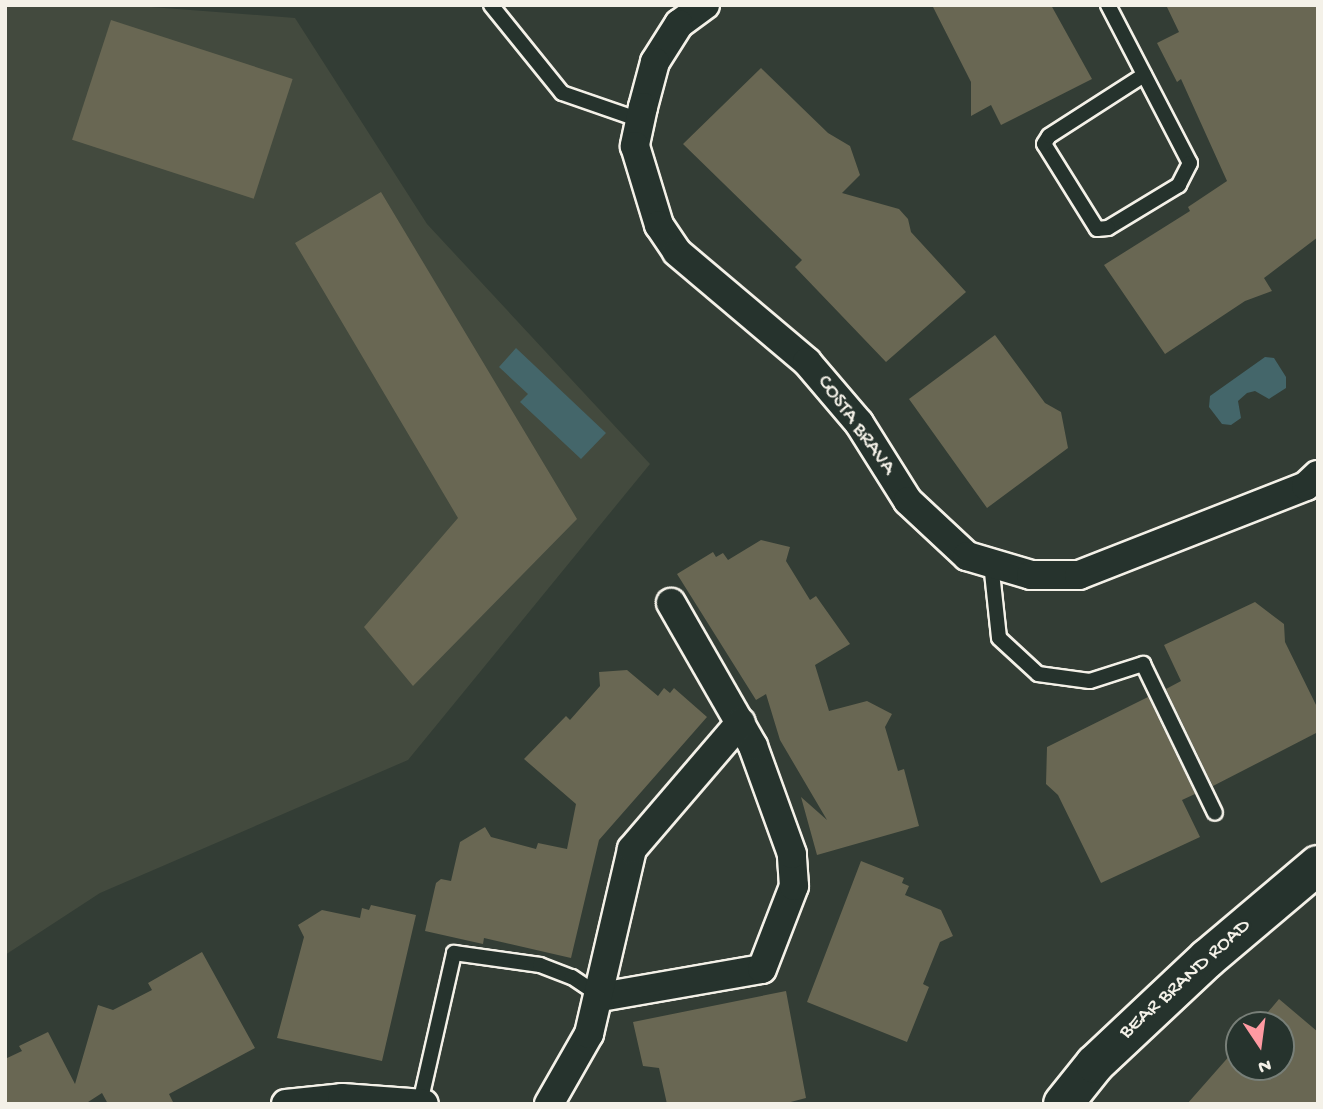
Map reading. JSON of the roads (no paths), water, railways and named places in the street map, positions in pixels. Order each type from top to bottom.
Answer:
[{"type":"street","name":"COSTA BRAVA","points":[[705,5],[679,24],[655,62],[635,146],[645,191],[677,252],[807,362],[859,423],[908,500],[967,556],[1031,575],[1080,575],[1314,487]]},
{"type":"street","points":[[601,997],[762,969],[794,886],[795,872],[785,830],[741,722],[671,603]]},
{"type":"street","points":[[549,1104],[575,1065],[601,997],[632,849],[741,722]]},
{"type":"street","name":"BEAR BRAND ROAD","points":[[1063,1104],[1104,1055],[1318,865]]},
{"type":"street","points":[[286,1104],[422,1103]]},
{"type":"lane","points":[[491,5],[562,93],[640,120]]},
{"type":"lane","points":[[1108,5],[1190,163],[1187,176],[1118,222],[1097,229],[1044,144],[1049,136],[1144,75]]},
{"type":"lane","points":[[991,563],[999,638],[1038,674],[1090,681],[1143,664],[1215,813]]},
{"type":"lane","points":[[422,1103],[454,953],[540,965],[572,977],[601,997]]},
{"type":"water","points":[[516,348],[606,433],[581,459],[520,402],[528,394],[499,367]]},
{"type":"water","points":[[1265,357],[1274,358],[1286,377],[1286,388],[1269,399],[1255,391],[1247,393],[1238,401],[1241,418],[1231,425],[1222,424],[1209,407],[1210,396]]}]
